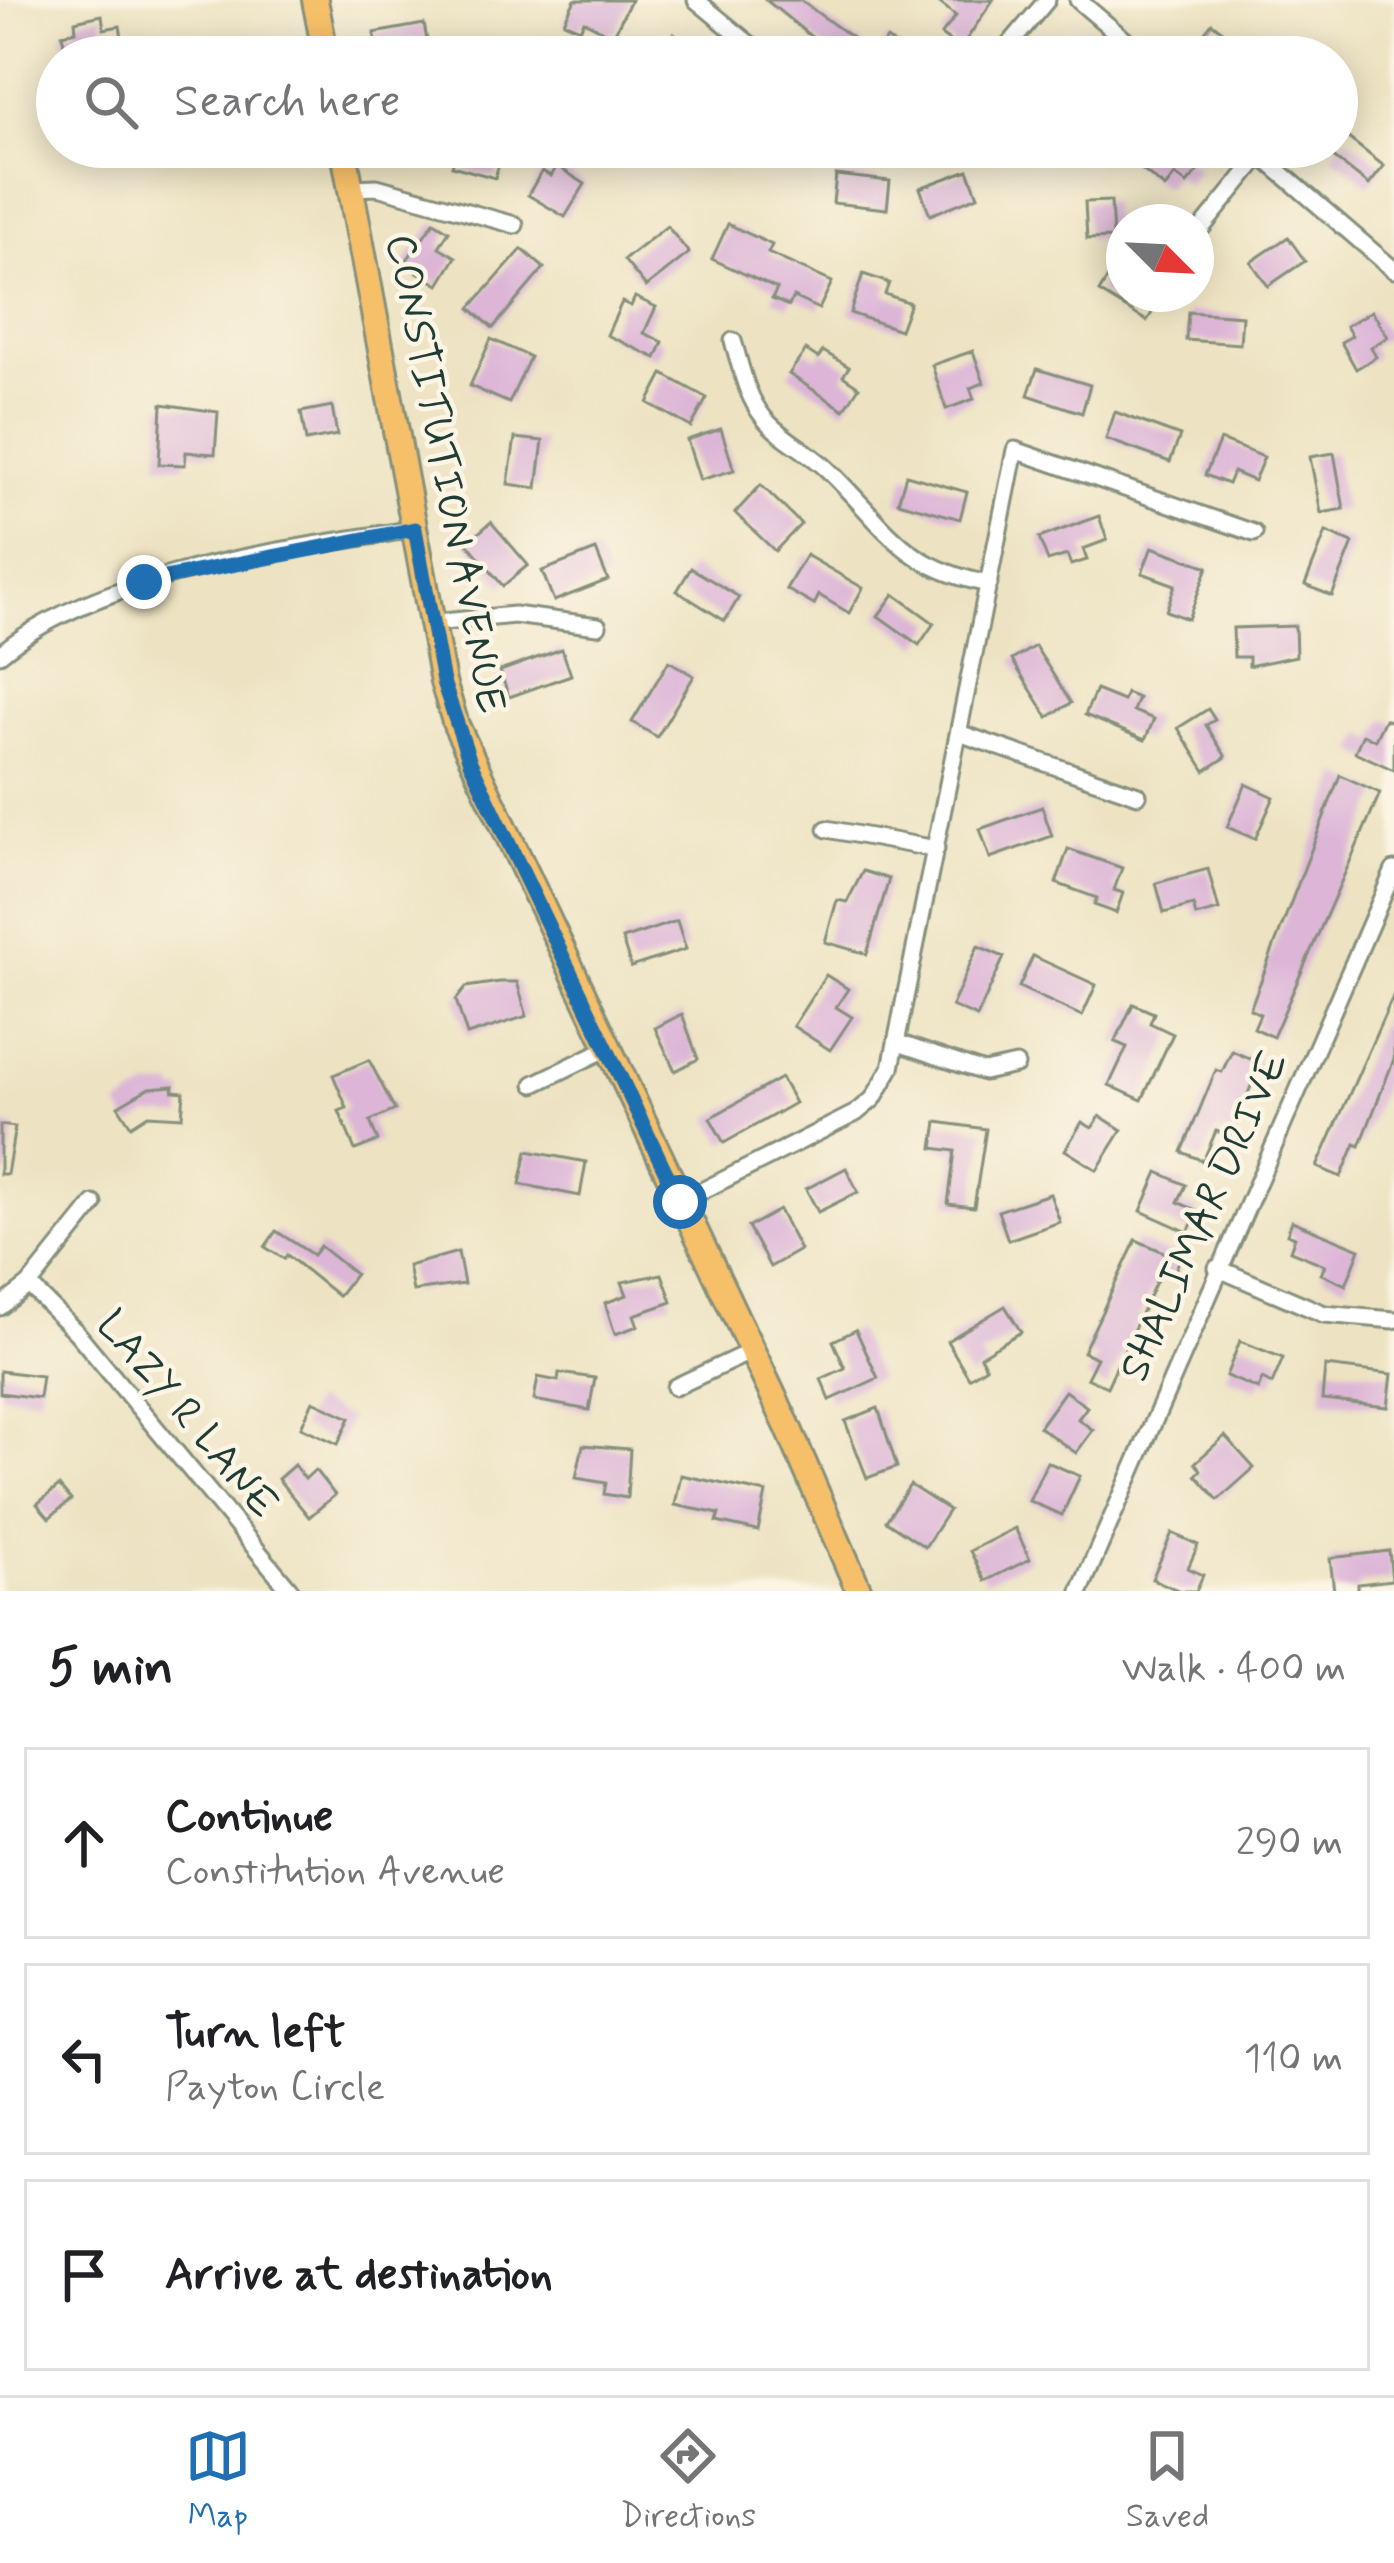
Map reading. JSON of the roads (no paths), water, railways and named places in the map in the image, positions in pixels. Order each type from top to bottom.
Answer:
[{"type":"main road","points":[[315,0],[322,36]]},
{"type":"main road","name":"CONSTITUTION AVENUE","points":[[347,168],[443,682],[470,762],[752,1351],[859,1591]]},
{"type":"street","points":[[696,0],[740,36]]},
{"type":"street","points":[[1017,36],[1047,0]]},
{"type":"street","points":[[1078,0],[1120,36]]},
{"type":"street","points":[[1214,210],[1244,168]]},
{"type":"street","points":[[1276,168],[1394,270]]},
{"type":"street","points":[[351,188],[377,187],[515,225]]},
{"type":"street","points":[[734,341],[751,397],[776,430],[828,470],[916,560],[945,576],[989,584]]},
{"type":"street","points":[[680,1202],[856,1113],[884,1084],[898,1043],[1015,450],[1254,533]]},
{"type":"street","points":[[0,654],[45,621],[105,593],[415,529]]},
{"type":"street","points":[[433,623],[514,616],[598,626]]},
{"type":"street","points":[[959,733],[1138,795]]},
{"type":"street","points":[[827,829],[936,849]]},
{"type":"street","name":"SHALIMAR DRIVE","points":[[1080,1591],[1217,1268],[1393,875]]},
{"type":"street","points":[[898,1043],[984,1072],[1016,1066]]},
{"type":"street","points":[[534,1084],[608,1048]]},
{"type":"street","points":[[0,1307],[28,1286],[94,1204]]},
{"type":"street","points":[[1217,1268],[1324,1314],[1394,1320]]},
{"type":"street","name":"LAZY R LANE","points":[[28,1286],[77,1333],[291,1591]]},
{"type":"street","points":[[675,1387],[752,1351]]}]
